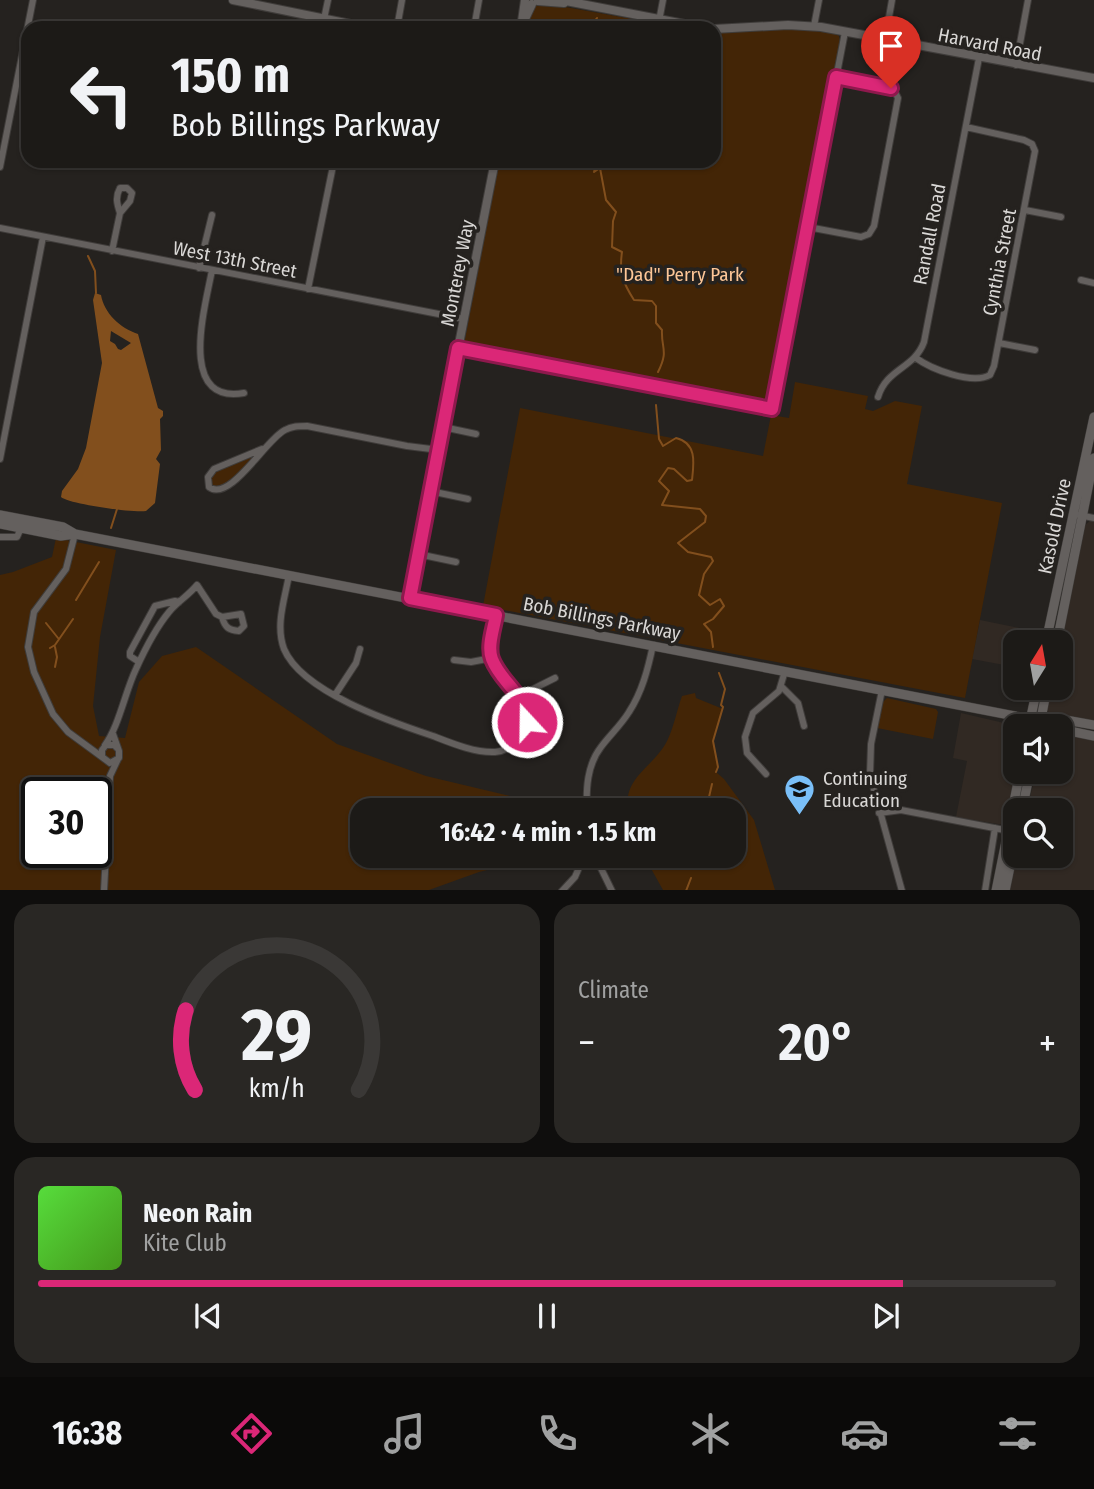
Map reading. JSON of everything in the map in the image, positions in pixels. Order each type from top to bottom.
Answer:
[{"type":"main road","name":"Kasold Drive","points":[[1059,630],[1094,417]]},
{"type":"main road","name":"Kasold Drive","points":[[1049,630],[1094,458]]},
{"type":"main road","name":"Bob Billings Parkway","points":[[0,514],[63,527],[75,534]]},
{"type":"main road","name":"Bob Billings Parkway","points":[[0,524],[61,536],[75,534],[410,598],[882,690],[1003,717]]},
{"type":"main road","name":"Bob Billings Parkway","points":[[1073,721],[1094,725]]},
{"type":"main road","points":[[1073,732],[1094,736]]},
{"type":"main road","points":[[996,890],[1003,863]]},
{"type":"main road","points":[[1006,890],[1010,868]]},
{"type":"street","points":[[29,21],[33,0]]},
{"type":"street","points":[[233,0],[334,21]]},
{"type":"street","points":[[324,19],[328,0]]},
{"type":"street","points":[[398,21],[402,0]]},
{"type":"street","points":[[475,21],[479,0]]},
{"type":"street","points":[[524,21],[532,1],[564,1],[659,21],[663,0]]},
{"type":"street","points":[[814,26],[820,0]]},
{"type":"street","points":[[885,40],[892,0]]},
{"type":"street","points":[[1016,65],[1028,0]]},
{"type":"street","name":"Harvard Road","points":[[721,29],[814,26],[1094,78]]},
{"type":"street","points":[[458,348],[772,409],[845,32]]},
{"type":"street","points":[[0,167],[21,58]]},
{"type":"street","name":"Randall Road","points":[[916,358],[926,332],[979,58]]},
{"type":"street","points":[[808,227],[860,237],[869,234],[874,226],[898,98],[889,87],[836,77]]},
{"type":"street","name":"Cynthia Street","points":[[916,358],[937,370],[981,379],[993,371],[1035,155],[1034,147],[1024,140],[966,127]]},
{"type":"street","points":[[308,289],[333,168]]},
{"type":"street","name":"Monterey Way","points":[[410,598],[494,168]]},
{"type":"street","points":[[1025,210],[1061,217]]},
{"type":"street","points":[[112,251],[120,213]]},
{"type":"street","points":[[199,268],[212,215]]},
{"type":"street","name":"West 13th Street","points":[[0,228],[464,319]]},
{"type":"street","points":[[0,459],[43,237]]},
{"type":"street","points":[[212,270],[200,334],[201,364],[207,380],[216,388],[231,394],[244,393]]},
{"type":"street","points":[[1081,280],[1094,283]]},
{"type":"street","points":[[999,343],[1035,350]]},
{"type":"street","points":[[878,397],[889,376],[916,358]]},
{"type":"street","points":[[262,449],[214,469],[208,477],[209,487],[217,491],[224,489],[283,430],[302,426],[439,450]]},
{"type":"street","points":[[443,427],[476,434]]},
{"type":"street","points":[[430,491],[468,499]]},
{"type":"street","points":[[1079,515],[1094,518]]},
{"type":"street","points":[[0,537],[17,537],[21,528]]},
{"type":"street","points":[[75,534],[66,569],[34,612],[28,647],[34,672],[53,714],[68,732],[102,758],[110,763],[118,759]]},
{"type":"street","points":[[418,554],[456,562]]},
{"type":"street","points":[[289,575],[280,633],[285,650],[302,672],[335,695],[388,721],[456,744],[492,752],[509,748],[524,732],[526,711],[519,696],[492,658],[491,643],[496,615]]},
{"type":"street","points":[[110,776],[102,758],[102,750],[113,734],[122,702],[159,625],[197,585],[213,610],[222,617]]},
{"type":"street","points":[[139,662],[130,656],[130,652],[155,606],[179,602]]},
{"type":"street","points":[[587,798],[592,762],[602,744],[624,720],[634,704],[645,678],[653,645]]},
{"type":"street","points":[[335,695],[356,663],[360,649]]},
{"type":"street","points":[[454,660],[471,662],[492,658]]},
{"type":"street","points":[[766,774],[747,753],[745,737],[753,713],[782,687],[785,671]]},
{"type":"street","points":[[519,696],[555,678]]},
{"type":"street","points":[[782,687],[798,703],[804,726]]},
{"type":"street","points":[[882,690],[870,764],[872,785],[902,890]]},
{"type":"street","points":[[104,890],[110,776],[120,754],[113,734]]},
{"type":"street","points":[[91,747],[111,744],[118,748]]},
{"type":"street","points":[[879,813],[901,810],[1003,830]]},
{"type":"street","points":[[985,890],[995,828]]},
{"type":"street","points":[[563,890],[575,877],[579,868]]},
{"type":"street","points":[[601,868],[612,890]]},
{"type":"shaded area","points":[[95,293],[101,295],[114,319],[138,334],[158,408],[163,411],[160,419],[161,450],[156,459],[160,464],[155,503],[146,511],[102,507],[61,497],[62,491],[78,469],[86,448],[102,363],[93,300]],"holes":[[[111,331],[131,343],[121,350],[118,349],[110,341]]]},
{"type":"shaded area","points":[[1094,521],[1094,722],[1073,718],[1073,714],[1055,714],[1046,710],[1049,700],[1073,700],[1073,630],[1063,630],[1085,525]]},
{"type":"shaded area","points":[[980,620],[1029,630],[1003,630],[1003,665],[972,659]]},
{"type":"shaded area","points":[[961,713],[1003,723],[1003,784],[1014,784],[1011,798],[1003,798],[1003,825],[956,817],[967,761],[953,758]]},
{"type":"shaded area","points":[[1073,735],[1094,739],[1094,890],[1009,890],[1014,868],[1073,868],[1073,798],[1030,798],[1033,784],[1073,784]]},
{"type":"green space","points":[[543,3],[644,21],[528,21],[534,6]]},
{"type":"green space","name":"\"Dad\" Perry Park","points":[[793,28],[834,33],[839,36],[840,42],[768,403],[467,347],[464,344],[498,168],[721,168],[721,31]]},
{"type":"green space","points":[[795,382],[868,396],[865,409],[873,411],[895,401],[922,406],[907,484],[1002,503],[965,698],[483,606],[520,408],[763,456],[771,415],[789,418]]},
{"type":"green space","points":[[256,453],[244,469],[222,487],[212,486],[213,474]]},
{"type":"green space","points":[[56,538],[116,550],[100,637],[93,706],[99,736],[125,738],[139,682],[162,656],[196,647],[337,744],[426,776],[518,798],[350,798],[350,868],[495,868],[429,890],[0,890],[0,575],[52,557]]},
{"type":"green space","points":[[695,693],[696,698],[723,709],[713,741],[718,767],[716,772],[738,798],[628,798],[635,780],[668,739],[682,696]]},
{"type":"green space","points":[[887,698],[936,709],[938,712],[933,739],[877,728],[883,702]]},
{"type":"green space","points":[[746,809],[754,820],[775,890],[663,890],[651,868],[746,868]]},
{"type":"waterway","points":[[595,168],[594,172],[600,168]]},
{"type":"waterway","points":[[600,168],[606,200],[616,212],[612,247],[622,252],[621,266],[625,283],[634,300],[652,301],[656,306],[656,323],[662,330],[664,350],[658,372]]},
{"type":"waterway","points":[[88,256],[95,271],[96,293]]},
{"type":"waterway","points":[[656,405],[659,439],[663,446],[676,438],[688,444],[693,454],[692,480],[687,481],[674,469],[668,468],[659,481],[669,491],[662,505],[700,509],[706,516],[705,522],[678,543],[688,552],[711,557],[713,561],[704,574],[699,595],[710,605],[720,599],[724,606],[713,619],[704,624],[711,632],[713,647]]},
{"type":"waterway","points":[[111,528],[117,509]]},
{"type":"waterway","points":[[76,600],[99,562]]},
{"type":"waterway","points":[[50,648],[73,619]]},
{"type":"waterway","points":[[46,623],[58,638]]},
{"type":"waterway","points":[[55,647],[55,667]]},
{"type":"waterway","points":[[716,772],[718,767],[713,741],[725,689],[719,673]]},
{"type":"waterway","points":[[709,798],[712,784]]},
{"type":"waterway","points":[[686,890],[691,878]]},
{"type":"place","name":"Continuing Education","points":[[800,816]]},
{"type":"route","points":[[527,722],[524,704],[492,658],[491,643],[496,615],[410,598],[458,348],[772,409],[836,77],[891,88]]}]
